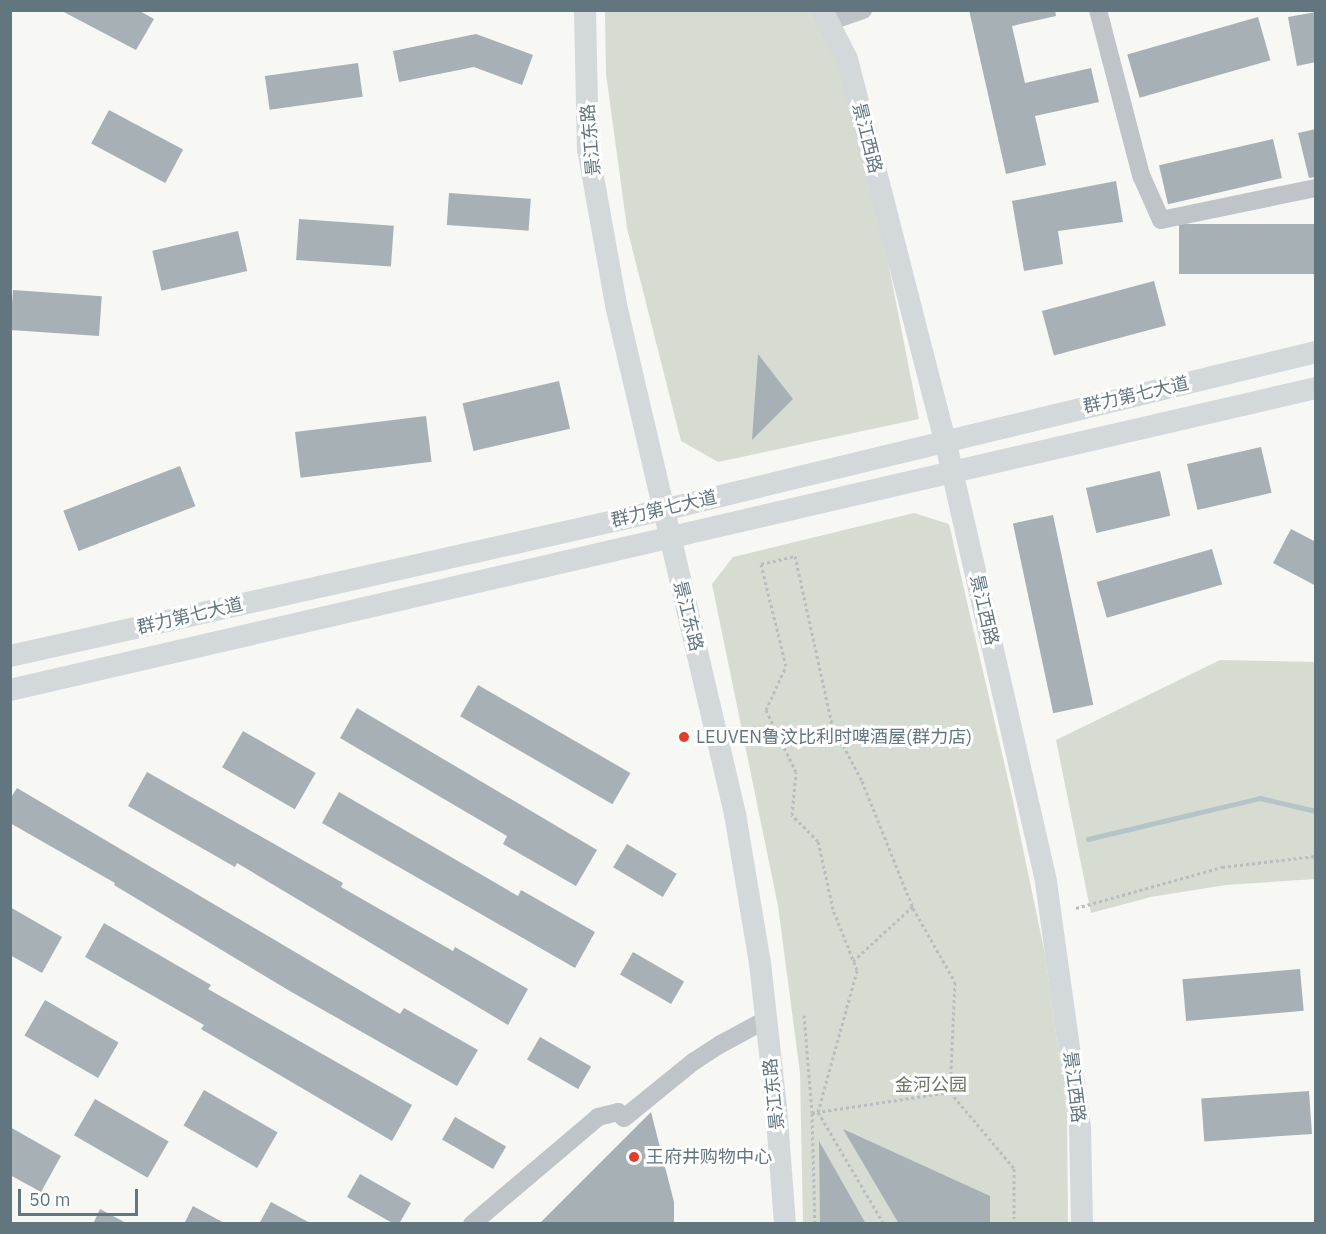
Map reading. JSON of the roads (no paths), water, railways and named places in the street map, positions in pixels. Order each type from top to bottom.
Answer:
[{"type":"main road","name":"景江东路","points":[[585,10],[588,148],[616,305],[735,814],[757,942],[767,1019],[785,1224]]},
{"type":"main road","name":"景江西路","points":[[825,16],[847,59],[945,440],[1046,882],[1080,1126],[1082,1224]]},
{"type":"main road","name":"群力第七大道","points":[[10,656],[663,510],[1316,352]]},
{"type":"main road","name":"群力第七大道","points":[[10,690],[1316,388]]},
{"type":"street","points":[[825,16],[863,10]]},
{"type":"street","points":[[1098,10],[1141,176],[1161,220],[1316,188]]},
{"type":"street","points":[[472,1224],[598,1117],[618,1112],[624,1118],[693,1062],[767,1019]]},
{"type":"waterway","points":[[1088,839],[1260,798],[1316,811]]},
{"type":"place","name":"LEUVEN鲁汶比利时啤酒屋(群力店)","points":[[684,737]]},
{"type":"place","name":"王府井购物中心","points":[[634,1157]]},
{"type":"park label","name":"金河公园","points":[[931,1085]]}]
